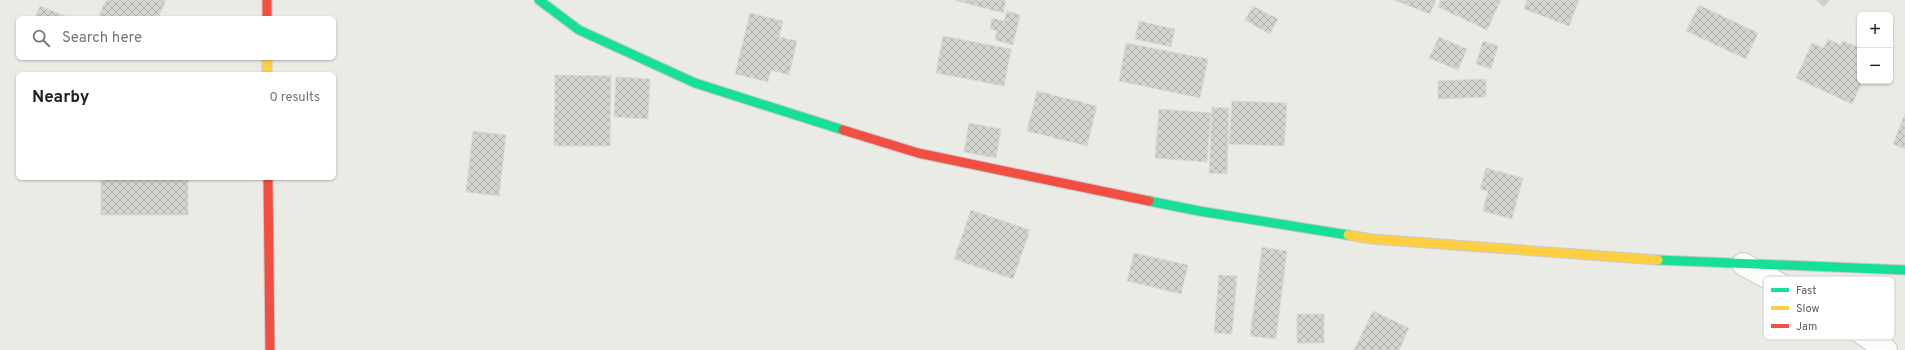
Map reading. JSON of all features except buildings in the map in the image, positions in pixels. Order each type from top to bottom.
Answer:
[{"type":"street","points":[[267,0],[267,16]]},
{"type":"street","points":[[539,0],[579,30],[695,83],[918,153],[1199,211],[1372,239],[1629,259],[1905,270]]},
{"type":"street","points":[[267,60],[267,72]]},
{"type":"street","points":[[268,180],[270,350]]},
{"type":"street","points":[[1743,264],[1765,276]]},
{"type":"street","points":[[1872,340],[1886,350]]},
{"type":"traffic: fast","points":[[539,0],[579,30],[695,83],[843,130]]},
{"type":"traffic: fast","points":[[1149,201],[1199,211],[1348,235]]},
{"type":"traffic: fast","points":[[1658,260],[1905,270]]},
{"type":"traffic: slow","points":[[267,60],[267,72]]},
{"type":"traffic: slow","points":[[1348,235],[1372,239],[1658,260]]},
{"type":"traffic: jam","points":[[267,0],[267,16]]},
{"type":"traffic: jam","points":[[843,130],[918,153],[1149,201]]},
{"type":"traffic: jam","points":[[268,180],[270,350]]}]
